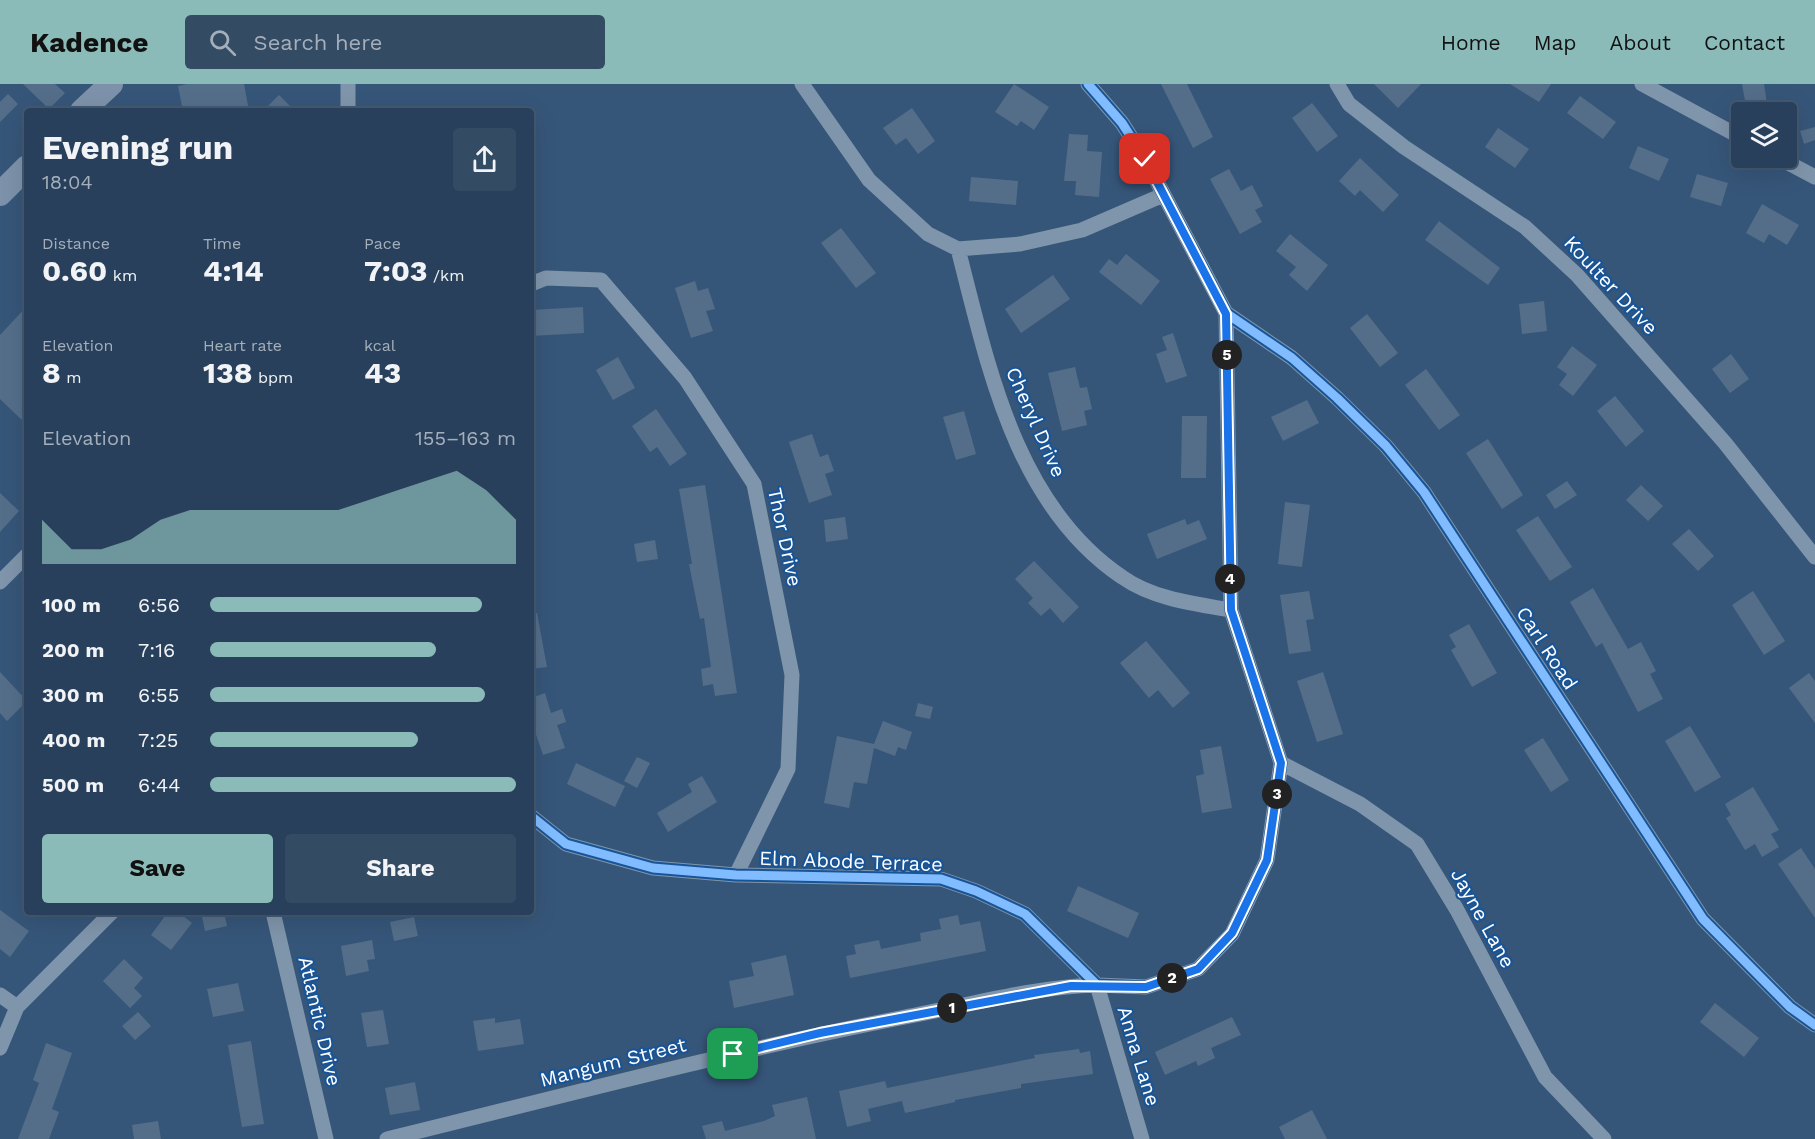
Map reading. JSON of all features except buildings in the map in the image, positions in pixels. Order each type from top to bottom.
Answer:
[{"type":"main road","points":[[85,108],[111,84]]},
{"type":"main road","points":[[0,194],[24,170]]},
{"type":"street","points":[[348,84],[348,108]]},
{"type":"street","points":[[802,84],[869,180],[928,234],[958,249],[1020,244],[1082,230],[1163,195]]},
{"type":"street","points":[[1088,84],[1122,123],[1145,159],[1226,314],[1231,610],[1281,763],[1267,860],[1232,933],[1198,969],[1146,987],[1097,985]]},
{"type":"street","name":"Koulter Drive","points":[[1337,84],[1349,104],[1404,147],[1525,227],[1577,275],[1725,443],[1815,557]]},
{"type":"street","points":[[1642,84],[1731,132]]},
{"type":"street","points":[[1667,98],[1675,84]]},
{"type":"street","points":[[1797,168],[1815,177]]},
{"type":"street","name":"Cheryl Drive","points":[[958,249],[988,366],[1005,414],[1036,482],[1075,536],[1122,578],[1172,600],[1231,610]]},
{"type":"street","name":"Thor Drive","points":[[534,283],[546,278],[601,280],[685,378],[754,484],[792,675],[788,769],[736,875]]},
{"type":"street","name":"Carl Road","points":[[1226,314],[1292,358],[1386,446],[1424,492],[1703,919],[1790,1007],[1815,1025]]},
{"type":"street","points":[[0,582],[24,558]]},
{"type":"street","name":"Jayne Lane","points":[[1281,763],[1360,804],[1417,844],[1458,910],[1545,1077],[1604,1139]]},
{"type":"street","name":"Elm Abode Terrace","points":[[534,818],[566,844],[653,868],[736,875],[941,879],[976,891],[1025,914],[1097,985]]},
{"type":"street","points":[[0,1048],[17,1006],[109,915]]},
{"type":"street","name":"Atlantic Drive","points":[[274,915],[326,1139]]},
{"type":"street","name":"Mangum Street","points":[[387,1139],[820,1033],[1022,994],[1071,986],[1097,985]]},
{"type":"street","name":"Anna Lane","points":[[1097,985],[1142,1139]]},
{"type":"street","points":[[0,995],[17,1006]]},
{"type":"cycle path","points":[[534,818],[566,844],[653,868],[736,875],[941,879],[976,891],[1025,914],[1097,985],[1146,987],[1198,969],[1232,934],[1267,860],[1281,763],[1231,610],[1226,313],[1145,159],[1122,123],[1088,84]]},
{"type":"cycle path","points":[[1226,313],[1292,358],[1386,446],[1424,492],[1703,919],[1790,1007],[1815,1025]]},
{"type":"route","points":[[733,1054],[820,1033],[1071,986],[1146,987],[1198,969],[1232,933],[1267,860],[1281,763],[1231,610],[1226,314],[1145,159]]}]
